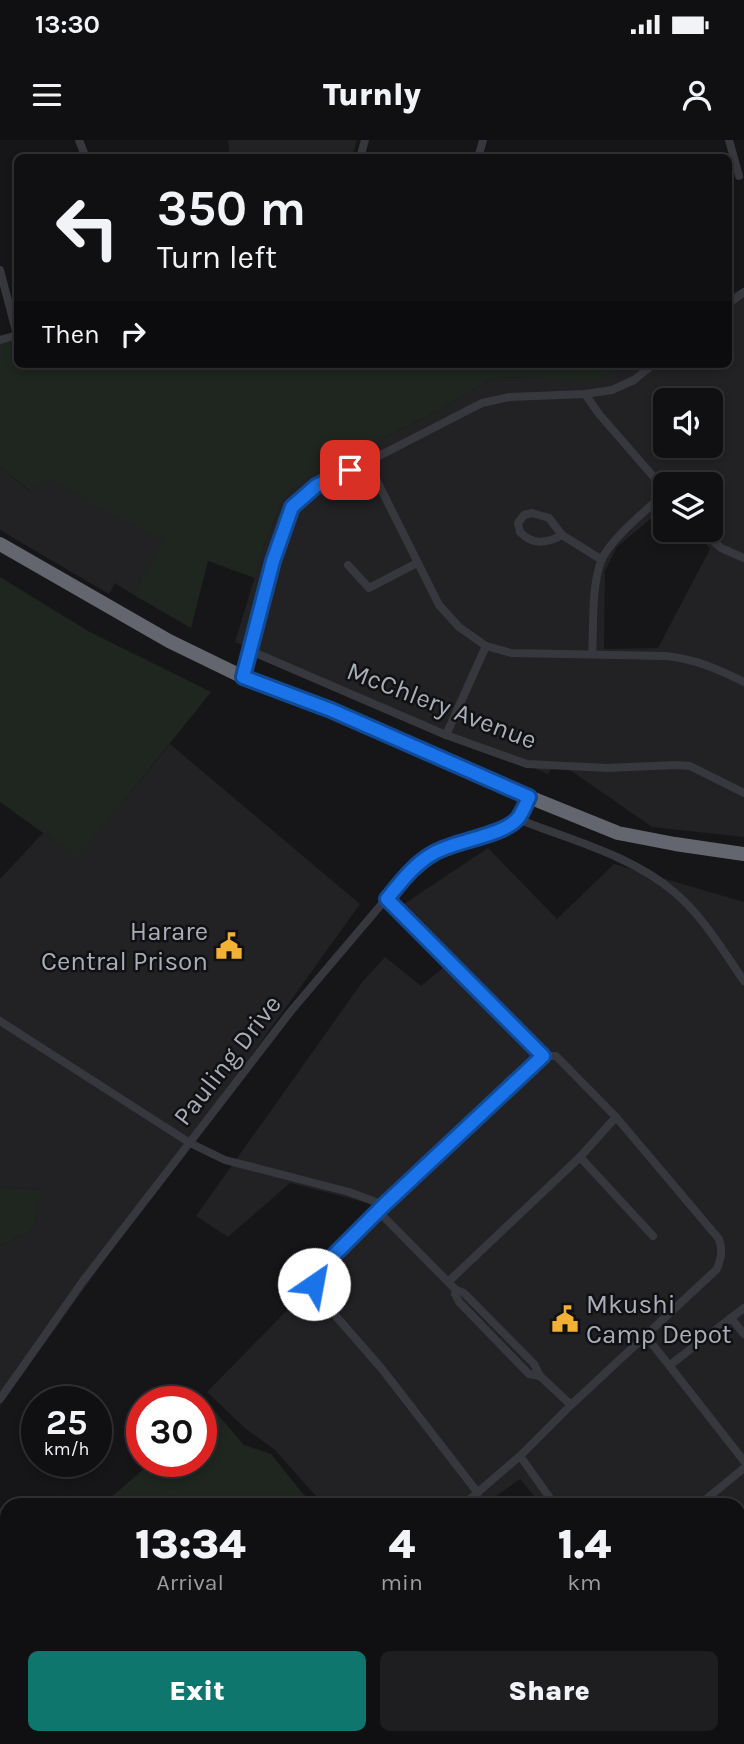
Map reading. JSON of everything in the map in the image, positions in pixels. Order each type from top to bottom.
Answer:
[{"type":"highway","points":[[0,544],[160,636],[243,677],[331,710],[529,797],[618,832],[744,854]]},
{"type":"street","points":[[729,140],[741,175]]},
{"type":"street","points":[[0,271],[14,324]]},
{"type":"street","points":[[243,677],[269,576],[292,507],[316,486],[482,403],[510,397],[585,394],[622,387],[648,368]]},
{"type":"street","points":[[585,394],[653,477]]},
{"type":"street","points":[[367,461],[439,605],[459,627],[486,646],[511,653],[686,658],[706,663],[744,682]]},
{"type":"street","points":[[592,654],[595,593],[602,560],[620,534],[653,503]]},
{"type":"street","points":[[562,535],[543,542],[533,541],[520,532],[518,523],[524,515],[532,513],[549,518],[562,535],[602,560]]},
{"type":"street","points":[[714,542],[721,548],[744,558]]},
{"type":"street","points":[[348,565],[369,588],[417,563]]},
{"type":"street","points":[[446,735],[486,646]]},
{"type":"street","name":"McChlery Avenue","points":[[251,651],[446,735],[527,764],[607,768],[690,766],[744,793]]},
{"type":"street","points":[[529,797],[518,819],[620,859],[648,873],[675,892],[707,928],[744,981]]},
{"type":"street","name":"Pauling Drive","points":[[0,1398],[83,1280],[291,1011],[414,867],[434,853],[458,842],[505,828],[518,819]]},
{"type":"street","points":[[387,899],[543,1056]]},
{"type":"street","points":[[0,1021],[190,1143],[225,1160],[349,1192],[381,1208],[448,1282],[464,1293],[570,1405]]},
{"type":"street","points":[[472,1498],[478,1493],[520,1455],[717,1269],[722,1248],[719,1239],[616,1116],[556,1056],[543,1056],[381,1208],[314,1277],[314,1284],[321,1299],[382,1369],[478,1493]]},
{"type":"street","points":[[448,1282],[580,1157],[616,1116]]},
{"type":"street","points":[[580,1157],[653,1236]]},
{"type":"street","points":[[456,1290],[459,1302],[504,1349],[529,1374],[540,1376]]},
{"type":"street","points":[[670,1365],[744,1308]]},
{"type":"street","points":[[731,1318],[744,1334]]},
{"type":"street","points":[[646,1336],[744,1461]]},
{"type":"street","points":[[504,1349],[511,1341]]},
{"type":"street","points":[[520,1455],[550,1498]]},
{"type":"street","points":[[708,1498],[744,1468]]},
{"type":"shaded area","points":[[228,140],[357,140],[353,154],[230,154]]},
{"type":"shaded area","points":[[744,288],[744,837],[652,827],[557,761],[548,774],[235,642],[266,540],[281,504],[292,487],[330,464],[434,413],[493,378],[529,377],[599,368],[732,368],[732,292]],"holes":[[[653,472],[723,472],[723,542],[704,542],[710,549],[658,648],[604,649],[605,571],[617,547],[653,517]]]},
{"type":"shaded area","points":[[14,339],[14,368],[623,368],[590,382],[529,377],[493,378],[434,413],[330,464],[293,487],[281,504],[266,540],[255,578],[208,561],[191,628],[132,594],[164,542],[48,479],[30,491],[0,467],[0,342]]},
{"type":"shaded area","points":[[0,467],[29,491],[48,478],[165,542],[132,594],[115,583],[109,594],[0,530]]},
{"type":"shaded area","points":[[0,577],[88,631],[211,692],[78,858],[0,802]]},
{"type":"shaded area","points":[[170,744],[360,904],[0,1406],[0,1246],[33,1230],[40,1190],[0,1187],[0,879],[43,833],[78,857]]},
{"type":"shaded area","points":[[488,848],[557,919],[614,864],[744,902],[744,1498],[536,1498],[520,1479],[493,1498],[318,1498],[275,1450],[246,1429],[217,1401],[217,1386],[213,1386],[387,1208],[290,1183],[228,1237],[196,1216],[363,981],[385,957],[421,986],[449,963],[401,906]]},
{"type":"shaded area","points":[[0,1187],[41,1190],[33,1230],[0,1246]]},
{"type":"shaded area","points":[[217,1414],[244,1445],[271,1454],[306,1498],[110,1498],[134,1477],[217,1477]]},
{"type":"place","name":"Harare Central Prison","points":[[229,946]]},
{"type":"place","name":"Mkushi Camp Depot","points":[[565,1319]]},
{"type":"route","points":[[314,1284],[314,1277],[319,1270],[384,1205],[543,1056],[387,899],[414,867],[434,853],[458,842],[505,828],[518,819],[529,797],[331,710],[243,677],[277,546],[292,507],[316,486],[350,470]]}]
